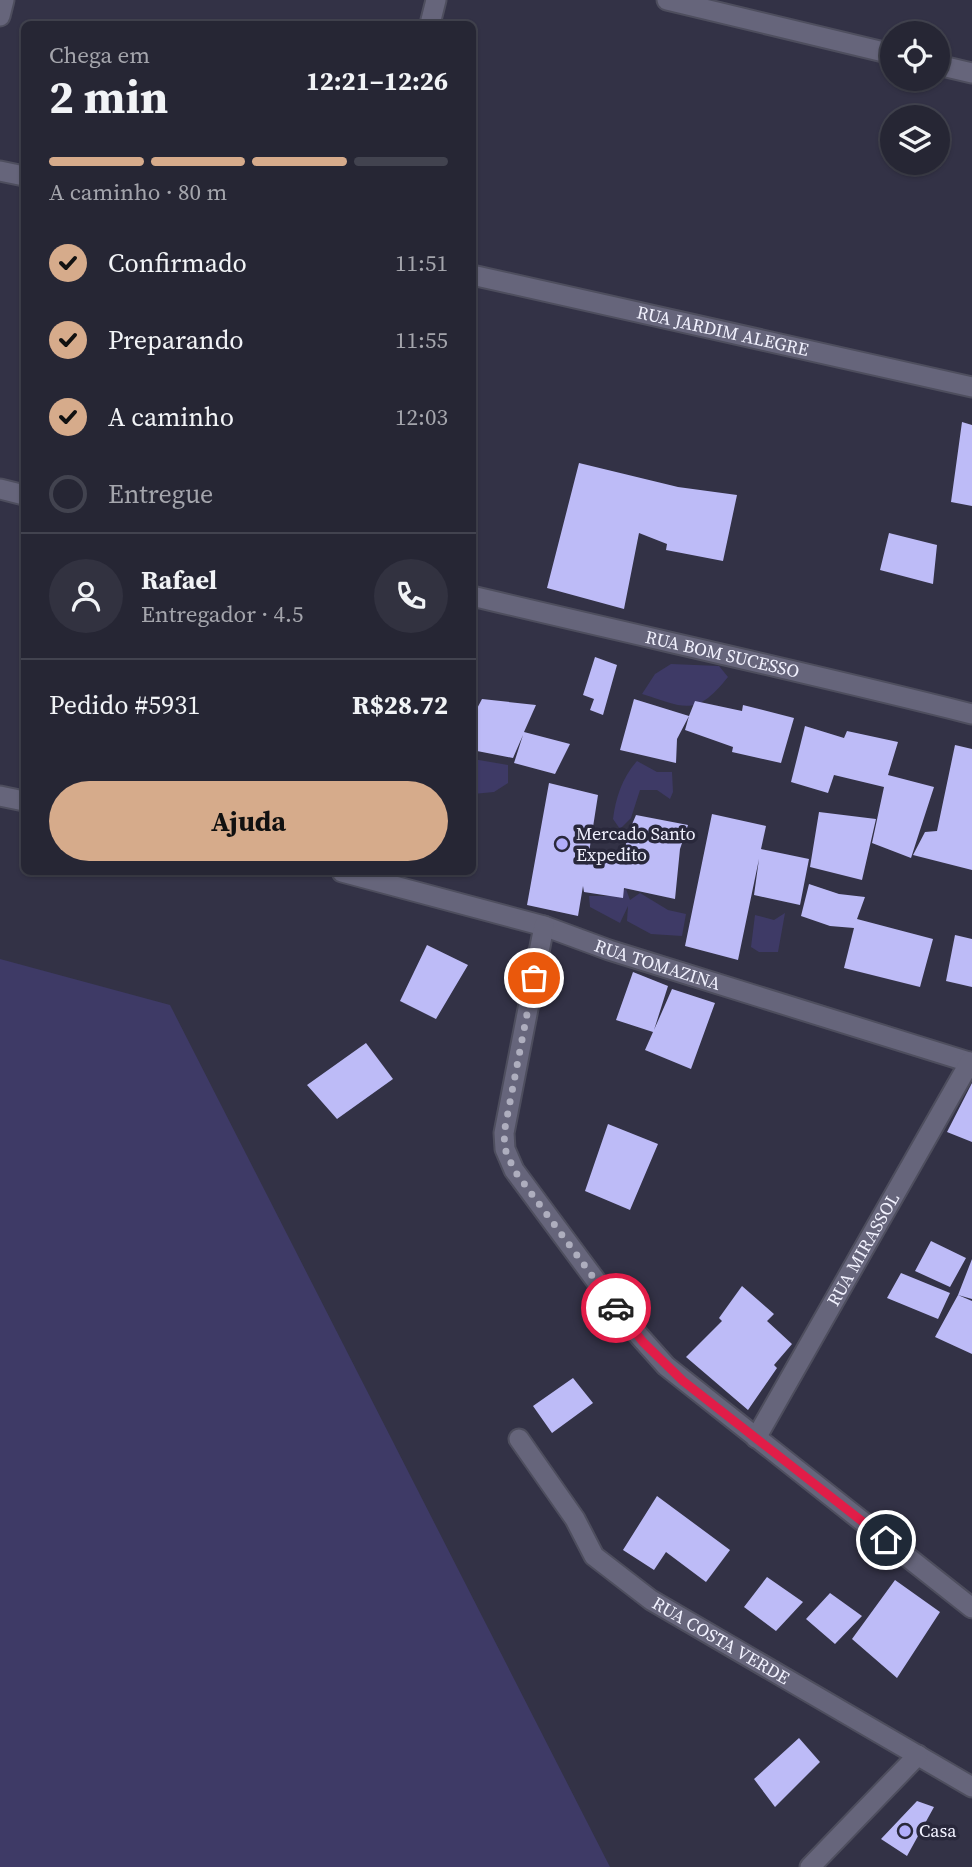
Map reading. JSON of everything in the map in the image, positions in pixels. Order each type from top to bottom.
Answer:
[{"type":"street","points":[[0,16],[4,0]]},
{"type":"street","points":[[430,21],[436,0]]},
{"type":"street","points":[[667,0],[880,51]]},
{"type":"street","points":[[950,68],[972,73]]},
{"type":"street","points":[[0,171],[21,175]]},
{"type":"street","name":"RUA JARDIM ALEGRE","points":[[476,276],[972,387]]},
{"type":"street","points":[[0,489],[21,494]]},
{"type":"street","name":"RUA BOM SUCESSO","points":[[476,597],[755,664],[845,681],[972,715]]},
{"type":"street","points":[[0,796],[21,800]]},
{"type":"street","name":"RUA TOMAZINA","points":[[353,875],[544,926],[609,950],[971,1062]]},
{"type":"street","points":[[544,926],[504,1133],[505,1149],[514,1170],[643,1342],[674,1373],[972,1608]]},
{"type":"street","name":"RUA MIRASSOL","points":[[756,1438],[971,1062]]},
{"type":"street","name":"RUA COSTA VERDE","points":[[519,1439],[575,1519],[594,1556],[620,1577],[651,1600],[972,1787]]},
{"type":"street","points":[[810,1867],[918,1755]]},
{"type":"shaded area","points":[[671,664],[719,666],[728,677],[707,698],[689,706],[642,694],[655,674]]},
{"type":"shaded area","points":[[476,760],[508,765],[508,783],[494,792],[476,794]]},
{"type":"shaded area","points":[[637,761],[657,772],[672,772],[673,792],[670,799],[657,790],[640,790],[631,818],[620,829],[613,819],[616,803],[620,788]]},
{"type":"shaded area","points":[[626,889],[630,900],[640,893],[668,910],[686,914],[682,936],[651,934],[627,921],[628,906],[620,923],[590,907],[589,896],[611,896]]},
{"type":"shaded area","points":[[785,913],[778,952],[759,952],[751,947],[755,915],[774,920]]},
{"type":"shaded area","points":[[0,959],[170,1005],[610,1867],[0,1867]]},
{"type":"building","points":[[962,422],[972,425],[972,506],[951,502]]},
{"type":"building","points":[[579,463],[678,487],[737,495],[723,561],[666,550],[667,544],[639,533],[624,609],[547,588]]},
{"type":"building","points":[[889,533],[937,545],[933,584],[880,570]]},
{"type":"building","points":[[595,657],[617,665],[603,715],[590,710],[594,699],[583,695]]},
{"type":"building","points":[[482,699],[536,705],[524,732],[570,744],[555,774],[514,763],[523,735],[513,758],[476,751],[476,710]]},
{"type":"building","points":[[634,699],[689,716],[677,739],[676,763],[620,750]]},
{"type":"building","points":[[695,701],[742,711],[743,705],[794,718],[781,763],[732,752],[733,747],[685,730]]},
{"type":"building","points":[[805,726],[844,738],[847,731],[898,742],[888,775],[934,787],[911,858],[872,843],[884,787],[834,775],[828,793],[791,782]]},
{"type":"building","points":[[955,745],[972,749],[972,870],[913,855],[925,832],[937,831]]},
{"type":"building","points":[[549,783],[598,795],[588,859],[591,851],[624,857],[627,836],[636,815],[688,825],[680,849],[675,899],[624,888],[623,898],[584,892],[583,886],[578,916],[527,905]]},
{"type":"building","points":[[819,812],[876,819],[862,880],[810,867]]},
{"type":"building","points":[[712,814],[766,826],[761,849],[809,859],[800,905],[754,895],[759,859],[738,960],[685,946]]},
{"type":"building","points":[[809,884],[839,894],[865,897],[857,919],[933,939],[920,987],[844,968],[854,928],[830,926],[801,916]]},
{"type":"building","points":[[955,935],[972,939],[972,987],[946,981]]},
{"type":"building","points":[[427,945],[468,965],[436,1019],[400,1001]]},
{"type":"building","points":[[633,972],[668,986],[654,1030],[672,989],[715,1003],[691,1069],[645,1050],[653,1032],[616,1020]]},
{"type":"building","points":[[366,1043],[393,1079],[337,1119],[307,1085]]},
{"type":"building","points":[[972,1083],[972,1142],[947,1132]]},
{"type":"building","points":[[608,1124],[658,1144],[630,1210],[585,1191]]},
{"type":"building","points":[[931,1241],[966,1258],[950,1287],[915,1271]]},
{"type":"building","points":[[972,1259],[972,1299],[958,1295]]},
{"type":"building","points":[[901,1273],[950,1293],[938,1319],[887,1298]]},
{"type":"building","points":[[742,1286],[774,1314],[767,1321],[792,1344],[774,1365],[777,1368],[748,1410],[686,1357],[722,1321],[719,1318]]},
{"type":"building","points":[[958,1295],[972,1301],[972,1354],[935,1337]]},
{"type":"building","points":[[573,1378],[593,1403],[552,1433],[533,1406]]},
{"type":"building","points":[[657,1496],[730,1550],[706,1582],[666,1552],[654,1570],[623,1550]]},
{"type":"building","points":[[767,1577],[803,1602],[776,1631],[744,1607]]},
{"type":"building","points":[[895,1580],[940,1612],[897,1678],[852,1639]]},
{"type":"building","points":[[830,1593],[862,1616],[835,1644],[806,1619]]},
{"type":"building","points":[[799,1738],[820,1762],[775,1807],[754,1779]]},
{"type":"building","name":"Casa","points":[[917,1801],[934,1807],[907,1856],[881,1839]]},
{"type":"way so far","points":[[534,978],[504,1133],[505,1149],[514,1170],[616,1308]]},
{"type":"place","name":"Mercado Santo Expedito","points":[[562,844]]},
{"type":"place","name":"Casa","points":[[905,1831]]},
{"type":"route","points":[[616,1308],[643,1342],[683,1381],[886,1540]]}]
